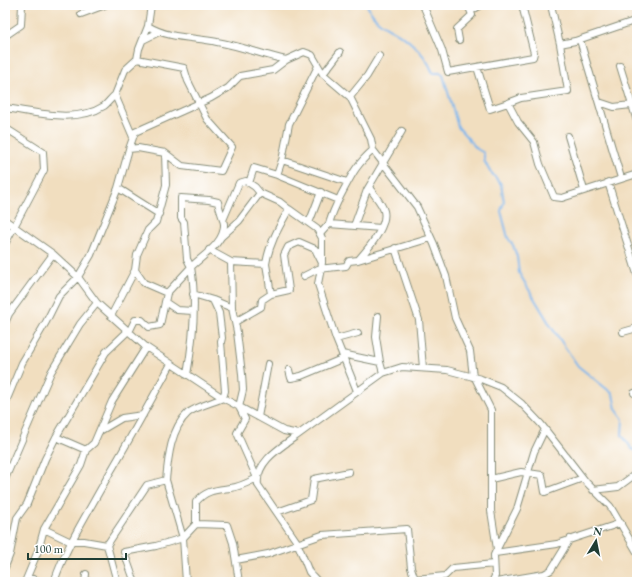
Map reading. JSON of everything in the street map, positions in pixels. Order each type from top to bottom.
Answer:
[{"type":"street","points":[[5,36],[21,25],[22,5]]},
{"type":"street","points":[[81,14],[105,5]]},
{"type":"street","points":[[5,108],[58,115],[87,113],[104,106],[115,95],[125,70],[137,59],[148,26],[151,5]]},
{"type":"street","points":[[423,5],[442,50],[448,72],[526,59],[534,56],[522,5]]},
{"type":"street","points":[[458,40],[456,29],[472,15],[470,8],[481,5]]},
{"type":"street","points":[[478,67],[490,109],[520,98],[568,91],[560,44],[551,5]]},
{"type":"street","points":[[560,44],[580,40],[637,20]]},
{"type":"street","points":[[148,26],[159,32],[174,36],[217,42],[286,60]]},
{"type":"street","points":[[143,40],[159,32]]},
{"type":"street","points":[[580,40],[621,178]]},
{"type":"street","points":[[5,404],[22,363],[59,296],[78,278],[91,255],[118,188],[135,132],[166,119],[228,88],[240,76],[273,70],[286,60],[304,52],[312,55],[324,74],[350,97],[371,140],[373,150],[417,208],[446,276],[455,318],[470,350],[474,377],[491,410],[491,511],[496,551],[494,564],[495,576],[492,582]]},
{"type":"street","points":[[324,74],[340,52]]},
{"type":"street","points":[[350,97],[367,76],[378,56]]},
{"type":"street","points":[[129,149],[138,148],[166,153],[182,166],[221,171],[232,147],[207,119],[184,68],[137,59]]},
{"type":"street","points":[[277,175],[282,161],[290,124],[318,66]]},
{"type":"street","points":[[620,66],[637,121]]},
{"type":"street","points":[[115,95],[133,137]]},
{"type":"street","points":[[599,102],[614,107],[632,105]]},
{"type":"street","points":[[508,103],[518,122],[534,142],[540,164],[554,197],[562,198],[608,182],[637,174]]},
{"type":"street","points":[[5,125],[7,129],[42,152],[44,170],[16,227],[5,244]]},
{"type":"street","points":[[354,226],[369,187],[402,131]]},
{"type":"street","points":[[568,136],[584,190]]},
{"type":"street","points":[[320,234],[329,224],[333,209],[359,162],[373,150]]},
{"type":"street","points":[[111,316],[135,270],[137,255],[142,242],[148,230],[156,222],[159,214],[166,185],[166,153]]},
{"type":"street","points":[[282,161],[347,182]]},
{"type":"street","points":[[249,183],[254,168],[277,175],[338,200]]},
{"type":"street","points":[[223,220],[239,183],[246,181],[260,193],[280,202],[310,223],[320,234],[322,243],[321,266],[318,284],[336,339],[357,391]]},
{"type":"street","points":[[608,182],[637,274]]},
{"type":"street","points":[[358,260],[372,246],[384,223],[384,211],[369,187]]},
{"type":"street","points":[[118,188],[159,214]]},
{"type":"street","points":[[310,223],[321,192]]},
{"type":"street","points":[[5,567],[10,554],[17,518],[27,504],[44,459],[106,352],[128,331],[135,320],[142,320],[150,327],[160,326],[167,293],[221,237],[239,221],[260,193]]},
{"type":"street","points":[[187,375],[191,353],[194,294],[191,267],[186,246],[184,222],[180,218],[181,198],[218,202],[224,224],[221,237]]},
{"type":"street","points":[[271,294],[266,264],[268,252],[277,230],[289,209],[290,210]]},
{"type":"street","points":[[5,220],[53,254],[78,278],[97,303],[146,347],[222,398],[284,431],[299,434]]},
{"type":"street","points":[[329,224],[381,228]]},
{"type":"street","points":[[304,276],[321,266],[346,266],[349,261],[358,260],[431,238]]},
{"type":"street","points":[[235,322],[261,307],[262,300],[271,294],[289,290],[284,255],[288,247],[299,242],[315,249],[321,266]]},
{"type":"street","points":[[395,248],[419,320],[423,368]]},
{"type":"street","points":[[209,250],[231,262],[266,264]]},
{"type":"street","points":[[5,323],[53,254]]},
{"type":"street","points":[[231,262],[232,308],[242,379],[239,407],[245,419],[237,433],[257,478],[258,485],[297,542],[309,572],[318,582]]},
{"type":"street","points":[[135,270],[144,283],[167,293]]},
{"type":"street","points":[[194,294],[232,308]]},
{"type":"street","points":[[186,582],[183,538],[166,480],[168,457],[179,425],[189,412],[222,398],[225,391],[220,313],[213,300]]},
{"type":"street","points":[[166,302],[177,310],[193,311]]},
{"type":"street","points":[[5,479],[51,372],[80,324],[97,303]]},
{"type":"street","points":[[378,316],[376,338],[383,373]]},
{"type":"street","points":[[623,332],[637,328]]},
{"type":"street","points":[[336,339],[358,333]]},
{"type":"street","points":[[42,582],[26,579],[38,551],[44,529],[81,465],[86,450],[94,443],[112,401],[146,347]]},
{"type":"street","points":[[289,370],[291,378],[301,376],[343,356],[380,362]]},
{"type":"street","points":[[54,582],[71,541],[171,364]]},
{"type":"street","points":[[258,417],[268,364]]},
{"type":"street","points":[[132,582],[134,580],[124,552],[156,546],[183,538],[196,524],[196,502],[203,494],[216,489],[241,485],[257,478],[270,456],[383,373],[402,367],[446,370],[474,377],[501,387],[521,403],[593,490],[610,506],[637,552]]},
{"type":"street","points":[[100,431],[122,418],[143,415]]},
{"type":"street","points":[[496,551],[517,509],[534,452],[544,429]]},
{"type":"street","points":[[56,437],[86,450]]},
{"type":"street","points":[[277,512],[311,500],[314,479],[349,472]]},
{"type":"street","points":[[491,479],[521,472],[542,475],[544,492],[583,478]]},
{"type":"street","points":[[593,490],[618,486],[637,473]]},
{"type":"street","points":[[117,582],[107,545],[147,485],[166,480]]},
{"type":"street","points":[[496,551],[557,544],[621,523]]},
{"type":"street","points":[[196,524],[226,525],[233,543],[239,582]]},
{"type":"street","points":[[44,529],[71,541],[107,545]]},
{"type":"street","points":[[236,560],[268,554],[297,542],[322,535],[407,529],[411,568],[414,579]]},
{"type":"street","points":[[496,582],[544,574],[551,570],[570,539]]},
{"type":"street","points":[[403,582],[406,580],[445,576],[453,568],[494,564]]},
{"type":"street","points":[[85,582],[86,574]]},
{"type":"waterway","points":[[367,5],[376,19],[405,38],[418,49],[433,73],[440,73],[443,75],[458,127],[477,149],[484,153],[484,160],[489,170],[501,184],[504,202],[501,211],[508,238],[513,245],[517,257],[519,273],[552,328],[578,366],[613,394],[616,409],[623,419],[622,435],[632,449],[637,451]]}]
